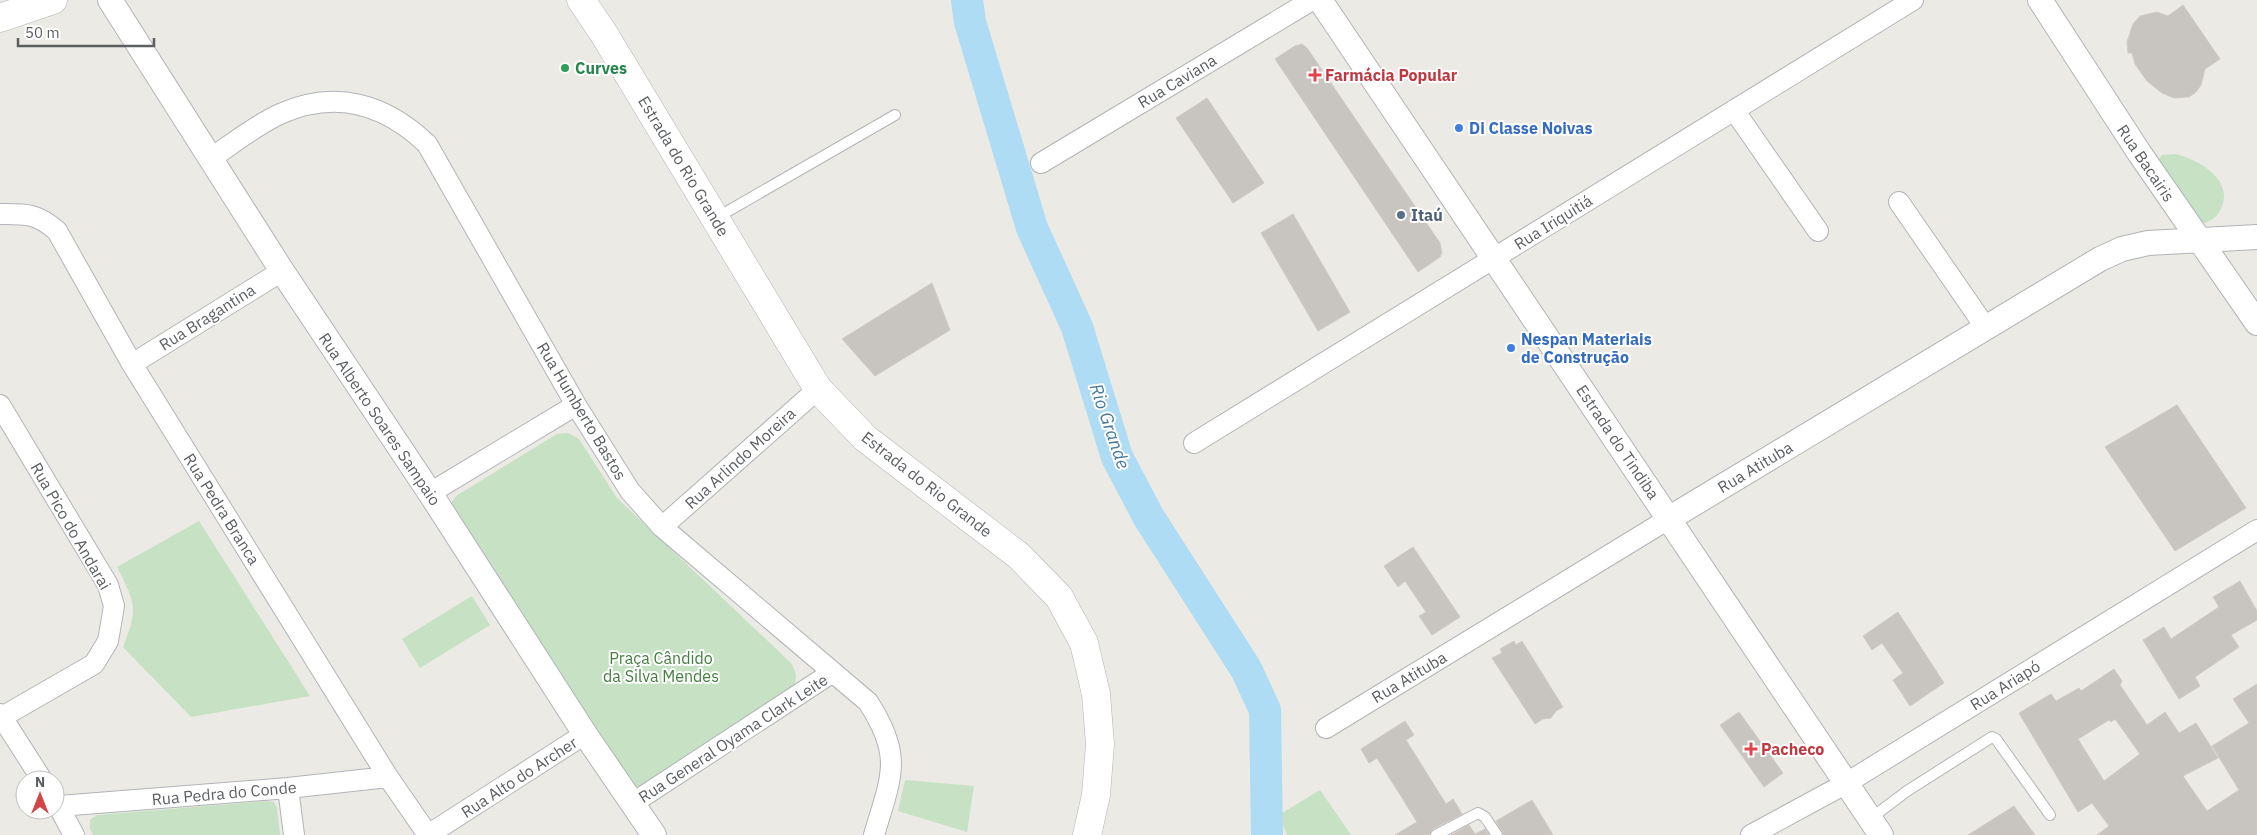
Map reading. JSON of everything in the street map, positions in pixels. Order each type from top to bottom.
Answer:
[{"type":"main road","points":[[0,18],[53,0]]},
{"type":"main road","name":"Estrada do Rio Grande","points":[[581,0],[604,34],[818,389],[865,438],[1019,556],[1059,597],[1084,643],[1096,694],[1100,744],[1096,795],[1088,835]]},
{"type":"street","name":"Rua Alberto Soares Sampaio","points":[[110,0],[282,271],[430,493],[585,734],[654,835]]},
{"type":"street","name":"Rua Caviana","points":[[1041,163],[1312,0]]},
{"type":"street","name":"Estrada do Tindiba","points":[[1320,0],[1492,259],[1670,518],[1875,827]]},
{"type":"street","name":"Rua Iriquitiá","points":[[1194,443],[1913,0]]},
{"type":"street","name":"Rua Bacairis","points":[[2040,0],[2197,240],[2257,323]]},
{"type":"street","name":"Rua Humberto Bastos","points":[[210,159],[279,114],[304,105],[331,102],[365,105],[388,114],[407,125],[427,144],[576,405],[630,490],[662,527],[868,702],[884,727],[892,752],[891,780],[874,835]]},
{"type":"street","points":[[1734,110],[1818,231]]},
{"type":"street","points":[[1899,202],[1986,328]]},
{"type":"street","name":"Rua Pedra Branca","points":[[0,214],[27,214],[44,219],[57,231],[132,364],[388,777],[428,835]]},
{"type":"street","name":"Rua Atituba","points":[[1326,728],[2100,259],[2122,248],[2148,243],[2257,238]]},
{"type":"street","name":"Rua Bragantina","points":[[132,364],[282,271]]},
{"type":"street","name":"Rua Arlindo Moreira","points":[[662,527],[818,389]]},
{"type":"street","points":[[430,493],[576,405]]},
{"type":"street","name":"Rua Pico do Andarai","points":[[0,406],[108,585],[114,606],[108,641],[94,664],[1,716]]},
{"type":"street","name":"Rua Ariapó","points":[[1750,835],[1845,784],[2257,530]]},
{"type":"street","name":"Rua General Oyama Clark Leite","points":[[633,803],[833,672]]},
{"type":"street","points":[[1,716],[36,770]]},
{"type":"street","name":"Rua Alto do Archer","points":[[428,835],[585,734]]},
{"type":"street","name":"Rua Pedra do Conde","points":[[65,802],[288,788],[388,777]]},
{"type":"street","points":[[288,788],[294,835]]},
{"type":"street","points":[[65,818],[74,835]]},
{"type":"lane","points":[[716,219],[894,114]]},
{"type":"lane","points":[[1875,827],[1907,791],[1992,738],[1996,739],[2050,815]]},
{"type":"lane","points":[[1437,835],[1478,813],[1485,817],[1497,835]]},
{"type":"green space","points":[[2175,154],[2206,167],[2220,183],[2224,192],[2223,203],[2218,214],[2209,221],[2198,223],[2157,162],[2162,155]]},
{"type":"green space","name":"Praça Cândido da Silva Mendes","points":[[568,433],[579,439],[617,498],[792,664],[796,675],[795,686],[649,786],[637,787],[627,783],[450,504],[456,496],[557,434]]},
{"type":"green space","points":[[199,521],[310,696],[191,717],[123,647],[131,623],[133,606],[128,589],[117,567]]},
{"type":"green space","points":[[472,596],[490,625],[420,668],[402,639]]},
{"type":"green space","points":[[905,780],[974,786],[967,832],[898,811]]},
{"type":"green space","points":[[1320,790],[1351,835],[1287,835],[1279,815]]},
{"type":"green space","points":[[267,801],[274,802],[277,808],[280,835],[93,835],[90,829],[90,820],[97,815]]},
{"type":"building","points":[[2183,5],[2220,59],[2205,69],[2201,85],[2196,92],[2189,97],[2174,98],[2162,93],[2147,81],[2135,64],[2132,53],[2128,53],[2127,42],[2133,24],[2140,16],[2157,12],[2168,16]]},
{"type":"building","points":[[1302,44],[1307,48],[1440,243],[1442,253],[1440,257],[1418,272],[1275,59],[1295,46]]},
{"type":"building","points":[[1207,98],[1264,183],[1233,203],[1176,118]]},
{"type":"building","points":[[1293,214],[1350,312],[1318,331],[1261,233]]},
{"type":"building","points":[[932,283],[950,330],[875,376],[842,339]]},
{"type":"building","points":[[2177,405],[2246,508],[2175,551],[2105,447]]},
{"type":"building","points":[[1413,547],[1460,617],[1432,635],[1419,616],[1426,612],[1405,581],[1398,587],[1384,566]]},
{"type":"building","points":[[2240,581],[2257,611],[2257,620],[2231,635],[2239,647],[2195,677],[2200,686],[2179,699],[2143,640],[2164,627],[2171,639],[2219,607],[2213,597]]},
{"type":"building","points":[[1898,612],[1944,683],[1910,706],[1893,680],[1903,673],[1882,643],[1872,650],[1863,636]]},
{"type":"building","points":[[1514,641],[1516,645],[1522,641],[1563,707],[1556,711],[1551,718],[1543,719],[1535,724],[1492,658],[1502,653],[1500,649]]},
{"type":"building","points":[[2114,669],[2122,681],[2120,685],[2147,725],[2165,712],[2179,733],[2196,723],[2218,758],[2183,776],[2207,811],[2239,790],[2212,746],[2249,723],[2233,699],[2257,684],[2257,835],[2097,835],[2109,826],[2092,803],[2078,812],[2019,713],[2051,694],[2056,701],[2079,688],[2081,691]],"holes":[[[2115,719],[2140,754],[2104,781],[2078,739],[2109,720],[2111,722]]]},
{"type":"building","name":"Pacheco","points":[[1739,712],[1783,773],[1764,787],[1720,725]]},
{"type":"building","points":[[1405,721],[1414,735],[1406,740],[1446,804],[1453,799],[1462,814],[1433,829],[1429,835],[1395,835],[1417,822],[1377,758],[1369,763],[1361,749]]},
{"type":"building","points":[[1532,800],[1553,835],[1504,835],[1496,821]]},
{"type":"building","points":[[2014,806],[2035,835],[1968,835]]},
{"type":"building","points":[[1469,825],[1475,834],[1485,829],[1489,835],[1451,835]]},
{"type":"waterway","name":"Rio Grande","points":[[967,0],[970,22],[1032,228],[1077,327],[1117,457],[1148,516],[1246,669],[1265,710],[1267,835]]},
{"type":"place","name":"Curves","points":[[565,68]]},
{"type":"place","name":"Farmácia Popular","points":[[1315,75]]},
{"type":"place","name":"Di Classe Noivas","points":[[1459,128]]},
{"type":"place","name":"Itaú","points":[[1401,215]]},
{"type":"place","name":"Nespan Materiais de Construção","points":[[1511,348]]},
{"type":"place","name":"Pacheco","points":[[1751,749]]}]
